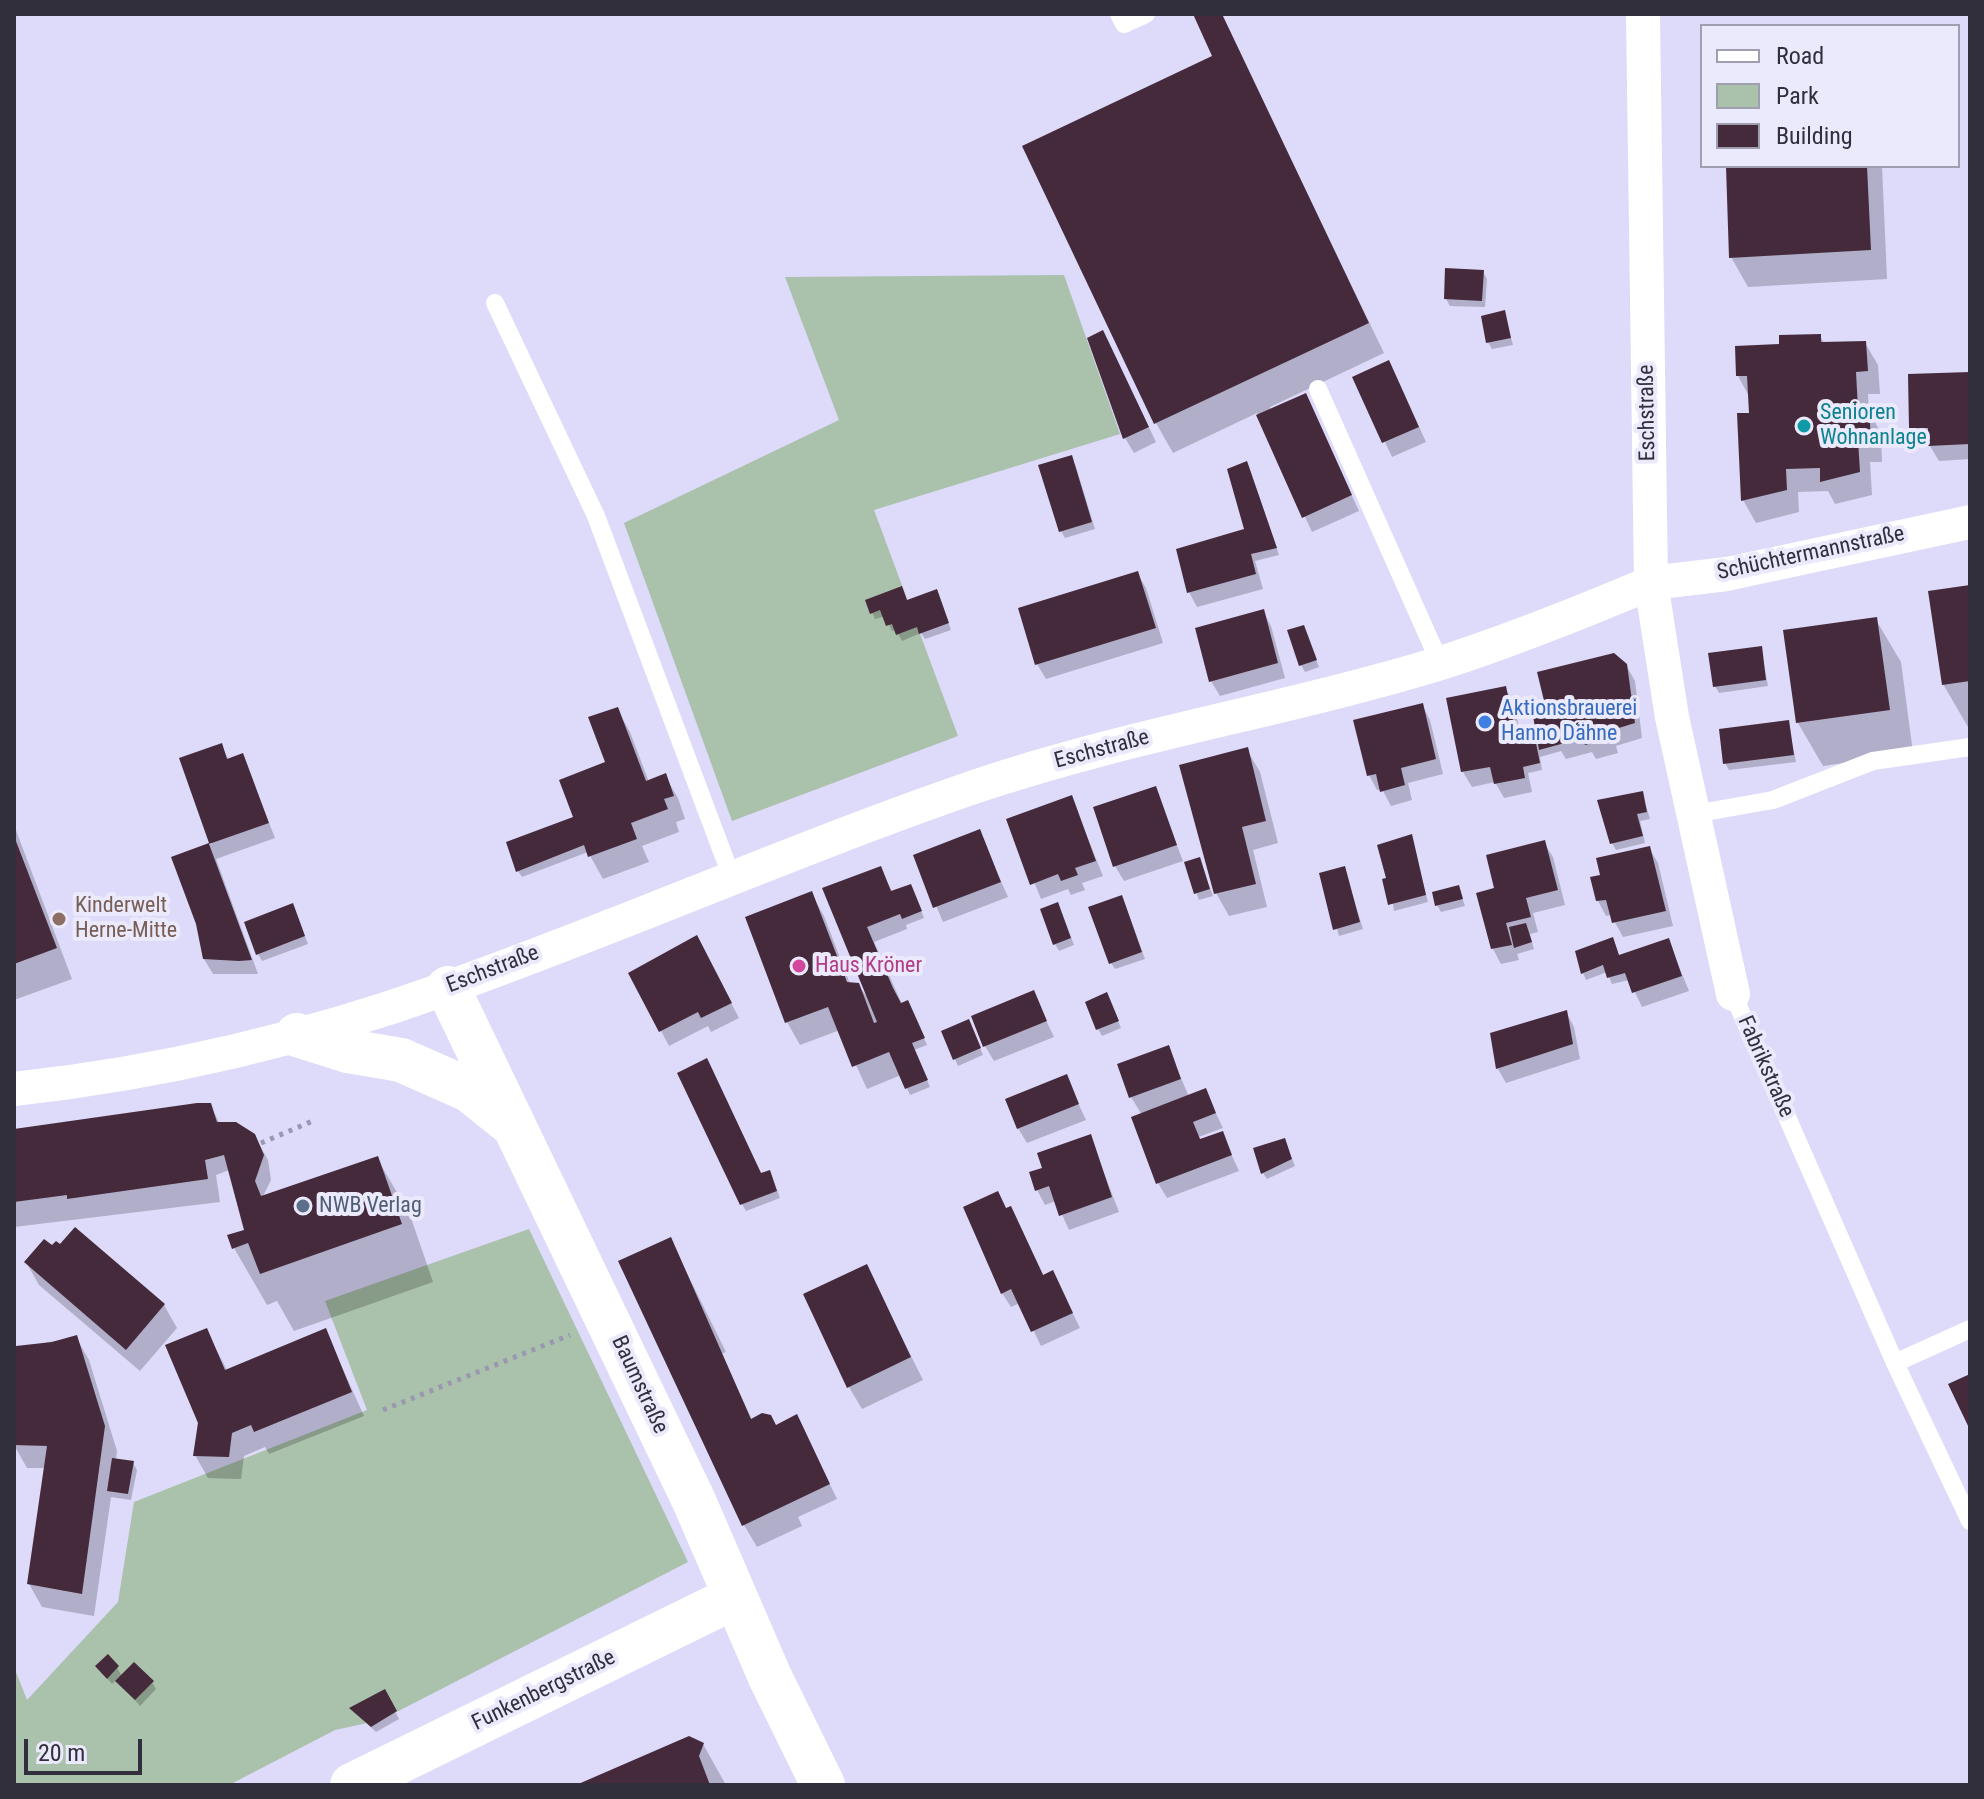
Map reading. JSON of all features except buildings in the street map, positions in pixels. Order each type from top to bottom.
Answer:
[{"type":"street","name":"Eschstraße","points":[[14,1089],[159,1069],[297,1035],[448,988],[974,787],[1079,755],[1440,663],[1563,620],[1651,583],[1643,14]]},
{"type":"street","name":"Schüchtermannstraße","points":[[1651,583],[1727,574],[1970,522]]},
{"type":"street","name":"Fabrikstraße","points":[[1651,583],[1672,717],[1733,994]]},
{"type":"street","name":"Baumstraße","points":[[448,988],[518,1128],[694,1501],[823,1785]]},
{"type":"street","points":[[297,1035],[348,1051],[401,1060],[469,1090],[518,1128]]},
{"type":"street","name":"Funkenbergstraße","points":[[352,1785],[735,1597]]},
{"type":"lane","points":[[1119,14],[1124,24],[1146,14]]},
{"type":"lane","points":[[495,303],[596,516],[732,878]]},
{"type":"lane","points":[[1318,389],[1440,663]]},
{"type":"lane","points":[[1694,814],[1773,800],[1873,761],[1970,747]]},
{"type":"lane","name":"Fabrikstraße","points":[[1733,994],[1895,1363],[1970,1521]]},
{"type":"lane","points":[[1895,1363],[1970,1329]]},
{"type":"path","points":[[261,1143],[315,1120]]},
{"type":"path","points":[[383,1410],[546,1345]]},
{"type":"green space","points":[[1064,275],[1120,434],[874,510],[958,736],[732,821],[624,523],[839,420],[785,277]]},
{"type":"green space","points":[[529,1229],[688,1562],[381,1720],[335,1730],[229,1785],[14,1785],[14,1667],[27,1700],[118,1602],[134,1502],[367,1410],[325,1301]]},
{"type":"place","name":"Senioren Wohnanlage","points":[[1804,426]]},
{"type":"place","name":"Aktionsbrauerei Hanno Dähne","points":[[1485,722]]},
{"type":"place","name":"Kinderwelt Herne-Mitte","points":[[59,919]]},
{"type":"place","name":"Haus Kröner","points":[[799,966]]},
{"type":"place","name":"NWB Verlag","points":[[303,1206]]}]
